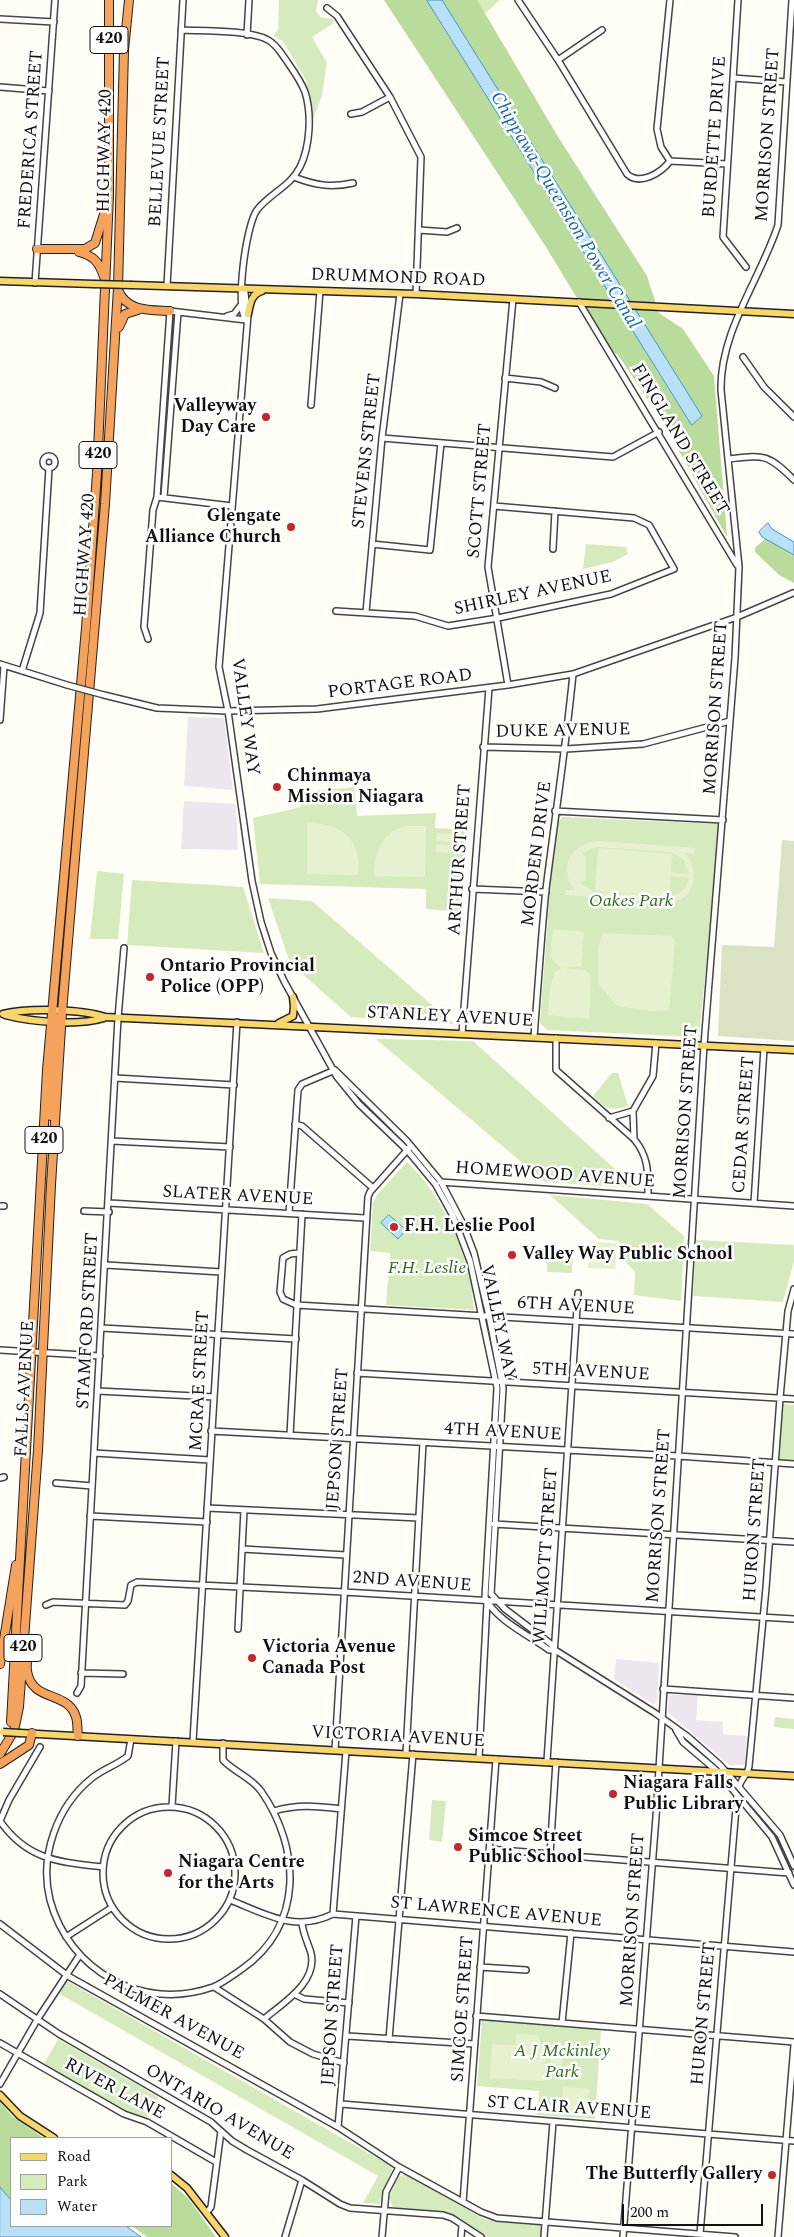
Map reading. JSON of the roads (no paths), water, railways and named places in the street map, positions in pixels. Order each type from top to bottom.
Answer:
[{"type":"highway","name":"HIGHWAY 420","points":[[109,0],[109,196],[97,473],[52,1012],[56,1020],[62,1012],[98,600],[118,288],[124,50],[128,0]]},
{"type":"highway","points":[[109,79],[113,0]]},
{"type":"highway","points":[[38,249],[85,249],[95,243],[109,196]]},
{"type":"highway","points":[[69,250],[94,258],[101,267],[106,281]]},
{"type":"highway","points":[[118,288],[121,296],[131,306],[174,312]]},
{"type":"highway","points":[[114,346],[121,319],[129,312],[144,309]]},
{"type":"highway","name":"FALLS AVENUE","points":[[0,1754],[10,1741],[18,1715],[44,1352],[56,1020]]},
{"type":"highway","name":"FALLS AVENUE","points":[[0,1746],[9,1731],[12,1717],[32,1352],[56,1020]]},
{"type":"highway","points":[[0,1664],[21,1533]]},
{"type":"highway","points":[[27,1588],[30,1611],[27,1670],[29,1679],[41,1693],[68,1704],[76,1716],[78,1736]]},
{"type":"highway","points":[[0,1764],[24,1750],[29,1745],[32,1733]]},
{"type":"main road","name":"DRUMMOND ROAD","points":[[0,281],[416,294],[794,314]]},
{"type":"main road","points":[[247,317],[254,295],[258,292],[274,290]]},
{"type":"main road","points":[[273,1025],[284,1022],[292,1016],[294,1007],[293,997]]},
{"type":"main road","name":"STANLEY AVENUE","points":[[2,1014],[17,1011],[92,1013],[118,1018],[237,1022],[794,1050]]},
{"type":"main road","name":"STANLEY AVENUE","points":[[2,1014],[25,1019],[92,1022],[105,1017]]},
{"type":"main road","name":"VICTORIA AVENUE","points":[[2,1732],[193,1741],[794,1776]]},
{"type":"main road","points":[[0,2095],[20,2116],[52,2137]]},
{"type":"main road","points":[[172,2176],[187,2188],[225,2237]]},
{"type":"street","name":"FREDERICA STREET","points":[[35,283],[55,0]]},
{"type":"street","name":"BELLEVUE STREET","points":[[167,286],[183,0]]},
{"type":"street","points":[[247,35],[249,0]]},
{"type":"street","points":[[670,0],[657,128],[662,147],[670,161]]},
{"type":"street","name":"BURDETTE DRIVE","points":[[738,0],[723,238],[746,267]]},
{"type":"street","name":"MORRISON STREET","points":[[623,2237],[653,1862],[704,1045],[723,820],[737,617],[739,567],[721,390],[721,365],[740,311],[778,225],[792,0]]},
{"type":"street","points":[[521,1],[627,174],[632,179],[642,180],[665,167],[670,161]]},
{"type":"street","points":[[327,8],[337,16],[390,97],[421,157],[416,294]]},
{"type":"street","points":[[0,18],[54,22]]},
{"type":"street","name":"VALLEY WAY","points":[[181,30],[260,37],[273,44],[291,67],[306,95],[308,119],[306,150],[294,177],[288,184],[264,202],[256,211],[250,223],[240,293],[243,316],[247,317]]},
{"type":"street","points":[[558,60],[602,30]]},
{"type":"street","points":[[733,78],[787,82]]},
{"type":"street","points":[[0,87],[49,91]]},
{"type":"street","points":[[351,114],[362,112],[390,97]]},
{"type":"street","points":[[670,161],[727,164]]},
{"type":"street","points":[[294,177],[310,184],[334,187],[353,183]]},
{"type":"street","points":[[419,230],[448,232],[457,228]]},
{"type":"street","name":"VALLEY WAY","points":[[242,289],[245,293],[247,317],[220,667],[254,891],[271,953],[337,1077],[351,1095],[407,1150],[438,1184],[466,1248],[499,1382]]},
{"type":"street","points":[[311,405],[320,291]]},
{"type":"street","name":"STEVENS STREET","points":[[366,612],[382,438],[400,294]]},
{"type":"street","name":"SCOTT STREET","points":[[508,685],[488,566],[498,447],[514,299]]},
{"type":"street","name":"FINGLAND STREET","points":[[579,302],[739,567]]},
{"type":"street","points":[[220,317],[232,315],[242,304]]},
{"type":"street","points":[[174,312],[220,317],[247,317]]},
{"type":"street","points":[[148,639],[144,627],[153,510],[157,496],[174,312]]},
{"type":"street","points":[[164,497],[174,312]]},
{"type":"street","points":[[743,357],[764,388],[794,417]]},
{"type":"street","points":[[506,378],[541,382],[555,388]]},
{"type":"street","points":[[382,438],[613,457],[659,432]]},
{"type":"street","points":[[372,544],[430,550],[441,443]]},
{"type":"street","points":[[728,459],[759,456],[769,458],[794,480]]},
{"type":"street","points":[[22,671],[40,612],[49,468]]},
{"type":"street","points":[[157,496],[232,506]]},
{"type":"street","points":[[494,506],[555,511],[553,549]]},
{"type":"street","name":"SHIRLEY AVENUE","points":[[336,611],[415,616],[448,626],[498,618],[611,594],[673,568],[649,525],[634,518],[555,511]]},
{"type":"street","name":"PORTAGE ROAD","points":[[2,665],[67,685],[157,708],[228,711],[317,709],[489,688],[573,674],[737,617],[793,593]]},
{"type":"street","points":[[0,720],[2,665]]},
{"type":"street","name":"MORDEN DRIVE","points":[[534,1037],[546,892],[555,811],[566,749],[573,674]]},
{"type":"street","name":"ARTHUR STREET","points":[[462,1034],[489,688]]},
{"type":"street","name":"DUKE AVENUE","points":[[483,747],[566,749],[643,744],[730,721]]},
{"type":"street","points":[[555,811],[723,820]]},
{"type":"street","points":[[472,889],[546,892]]},
{"type":"street","name":"STAMFORD STREET","points":[[77,1693],[81,1686],[84,1604],[109,1212],[118,1018],[124,948]]},
{"type":"street","name":"MCRAE STREET","points":[[193,1741],[237,1022]]},
{"type":"street","points":[[556,1038],[556,1070],[634,1139],[646,1158],[648,1167],[648,1195]]},
{"type":"street","points":[[634,1139],[633,1111],[653,1076],[656,1043]]},
{"type":"street","name":"CEDAR STREET","points":[[754,1203],[764,1048]]},
{"type":"street","points":[[289,1213],[294,1124],[298,1090],[302,1084],[334,1070]]},
{"type":"street","name":"VALLEY WAY","points":[[334,1070],[412,1146],[438,1184],[469,1238],[489,1316],[499,1382],[495,1524],[490,1589],[496,1602]]},
{"type":"street","points":[[115,1078],[234,1085]]},
{"type":"street","points":[[609,1118],[633,1111]]},
{"type":"street","points":[[294,1124],[302,1126],[373,1188]]},
{"type":"street","points":[[112,1141],[230,1147]]},
{"type":"street","name":"JEPSON STREET","points":[[335,1750],[352,1439],[368,1198],[373,1188],[412,1146]]},
{"type":"street","name":"HOMEWOOD AVENUE","points":[[438,1184],[648,1195],[794,1206]]},
{"type":"street","name":"SLATER AVENUE","points":[[109,1203],[366,1218]]},
{"type":"street","points":[[84,1211],[109,1212]]},
{"type":"street","points":[[290,1435],[302,1214]]},
{"type":"street","points":[[296,1305],[283,1300],[280,1292],[283,1258],[290,1254],[299,1253]]},
{"type":"street","points":[[106,1265],[221,1272]]},
{"type":"street","name":"HURON STREET","points":[[748,1773],[764,1617],[788,1311],[794,1289]]},
{"type":"street","name":"WILLMOTT STREET","points":[[548,1761],[578,1293]]},
{"type":"street","name":"6TH AVENUE","points":[[296,1305],[794,1334]]},
{"type":"street","points":[[102,1328],[296,1339]]},
{"type":"street","points":[[0,1350],[100,1356]]},
{"type":"street","name":"5TH AVENUE","points":[[356,1373],[794,1399]]},
{"type":"street","points":[[98,1390],[214,1397]]},
{"type":"street","name":"4TH AVENUE","points":[[212,1431],[794,1464]]},
{"type":"street","points":[[389,2039],[409,1754],[423,1443]]},
{"type":"street","name":"VALLEY WAY","points":[[487,1602],[484,1590],[488,1523],[496,1447]]},
{"type":"street","points":[[94,1453],[210,1460]]},
{"type":"street","points":[[56,1483],[92,1486]]},
{"type":"street","points":[[207,1508],[419,1518]]},
{"type":"street","points":[[238,1629],[244,1510]]},
{"type":"street","points":[[90,1516],[206,1522]]},
{"type":"street","points":[[488,1523],[794,1542]]},
{"type":"street","points":[[242,1549],[346,1555]]},
{"type":"street","name":"2ND AVENUE","points":[[46,1605],[53,1602],[125,1605],[128,1601],[129,1588],[132,1583],[137,1582],[240,1586],[794,1619]]},
{"type":"street","points":[[487,1602],[505,1620],[550,1650],[555,1650]]},
{"type":"street","points":[[479,1758],[487,1602]]},
{"type":"street","points":[[496,1602],[551,1644],[555,1650],[687,1736],[727,1772],[780,1835],[794,1866]]},
{"type":"street","points":[[81,1673],[123,1674]]},
{"type":"street","points":[[663,1689],[794,1698]]},
{"type":"street","points":[[676,1730],[683,1742],[717,1771],[772,1837],[794,1885]]},
{"type":"street","points":[[131,1739],[128,1756],[98,1774],[74,1795],[57,1825],[48,1858],[48,1890],[55,1917],[79,1956],[109,1978],[130,1988],[150,1993],[190,1992],[214,1987],[256,1957],[274,1937],[281,1920],[291,1882],[285,1836],[274,1812],[260,1789],[246,1776],[224,1762],[223,1744]]},
{"type":"street","points":[[172,1806],[176,1741]]},
{"type":"street","points":[[40,1747],[8,1800],[0,1821],[21,1846],[34,1853],[53,1861],[102,1867]]},
{"type":"street","points":[[333,1914],[346,1751]]},
{"type":"street","name":"SIMCOE STREET","points":[[463,2202],[496,1759]]},
{"type":"street","points":[[490,1850],[550,1854],[556,1762]]},
{"type":"street","points":[[740,1787],[742,1780],[748,1773]]},
{"type":"street","name":"HURON STREET","points":[[700,2234],[736,1796]]},
{"type":"street","points":[[274,1812],[289,1807],[307,1805],[341,1809]]},
{"type":"street","points":[[172,1806],[186,1809],[210,1820],[229,1844],[235,1859],[236,1880],[230,1900],[222,1913],[203,1930],[186,1938],[171,1940],[155,1938],[138,1931],[123,1921],[112,1908],[105,1893],[102,1867],[112,1839],[126,1821],[145,1811],[158,1807],[172,1806]]},
{"type":"street","points":[[586,1857],[789,1873]]},
{"type":"street","name":"ST LAWRENCE AVENUE","points":[[230,1900],[281,1920],[302,1923],[333,1914],[794,1952]]},
{"type":"street","points":[[66,1937],[112,1908]]},
{"type":"street","name":"JEPSON STREET","points":[[338,2127],[356,1916]]},
{"type":"street","points":[[264,2019],[294,1994],[304,1983],[310,1972],[311,1954],[302,1923]]},
{"type":"street","name":"PALMER AVENUE","points":[[0,1924],[66,1974],[338,2127],[399,2167],[481,2212],[498,2218],[545,2222]]},
{"type":"street","points":[[562,2023],[571,1933]]},
{"type":"street","points":[[0,2084],[37,2020],[79,1956]]},
{"type":"street","points":[[480,1967],[526,1970]]},
{"type":"street","points":[[214,1987],[264,2019],[290,2042],[313,2054],[344,2063]]},
{"type":"street","name":"ONTARIO AVENUE","points":[[0,1994],[37,2020],[211,2122],[247,2150],[302,2180],[340,2204],[350,2208],[437,2214],[452,2218],[481,2237]]},
{"type":"street","points":[[294,1994],[304,1999],[349,2003]]},
{"type":"street","points":[[476,2016],[717,2034],[794,2044],[778,2237]]},
{"type":"street","points":[[347,2036],[475,2044]]},
{"type":"street","name":"RIVER LANE","points":[[0,2043],[124,2114],[148,2122],[216,2162]]},
{"type":"street","name":"ST CLAIR AVENUE","points":[[341,2104],[794,2141]]},
{"type":"street","points":[[544,2237],[553,2122]]},
{"type":"street","points":[[207,2212],[211,2207],[221,2131]]},
{"type":"street","points":[[382,2237],[386,2192],[399,2167]]},
{"type":"street","points":[[285,2237],[302,2180]]},
{"type":"street","points":[[545,2222],[735,2237]]},
{"type":"street","points":[[460,2237],[462,2225]]},
{"type":"water","name":"Chippawa-Queenston Power Canal","points":[[427,0],[442,0],[702,416],[692,425]]},
{"type":"water","points":[[768,523],[772,529],[794,542],[794,555],[762,537],[759,532]]},
{"type":"water","name":"F.H. Leslie Pool","points":[[389,1215],[406,1230],[398,1239],[381,1223]]},
{"type":"water","points":[[0,2187],[10,2199],[10,2227],[127,2227],[141,2237],[0,2237]]},
{"type":"place","name":"Valleyway Day Care","points":[[266,417]]},
{"type":"place","name":"Glengate Alliance Church","points":[[291,527]]},
{"type":"place","name":"Chinmaya Mission Niagara","points":[[277,787]]},
{"type":"place","name":"Ontario Provincial Police (OPP)","points":[[150,977]]},
{"type":"place","name":"F.H. Leslie Pool","points":[[394,1227]]},
{"type":"place","name":"Valley Way Public School","points":[[512,1255]]},
{"type":"place","name":"Victoria Avenue Canada Post","points":[[252,1658]]},
{"type":"place","name":"Niagara Falls Public Library","points":[[613,1794]]},
{"type":"place","name":"Simcoe Street Public School","points":[[458,1847]]},
{"type":"place","name":"Niagara Centre for the Arts","points":[[168,1873]]},
{"type":"place","name":"The Butterfly Gallery","points":[[772,2175]]},
{"type":"park label","name":"Oakes Park","points":[[631,902]]},
{"type":"park label","name":"F.H. Leslie","points":[[427,1269]]},
{"type":"park label","name":"A J Mckinley Park","points":[[562,2062]]}]
